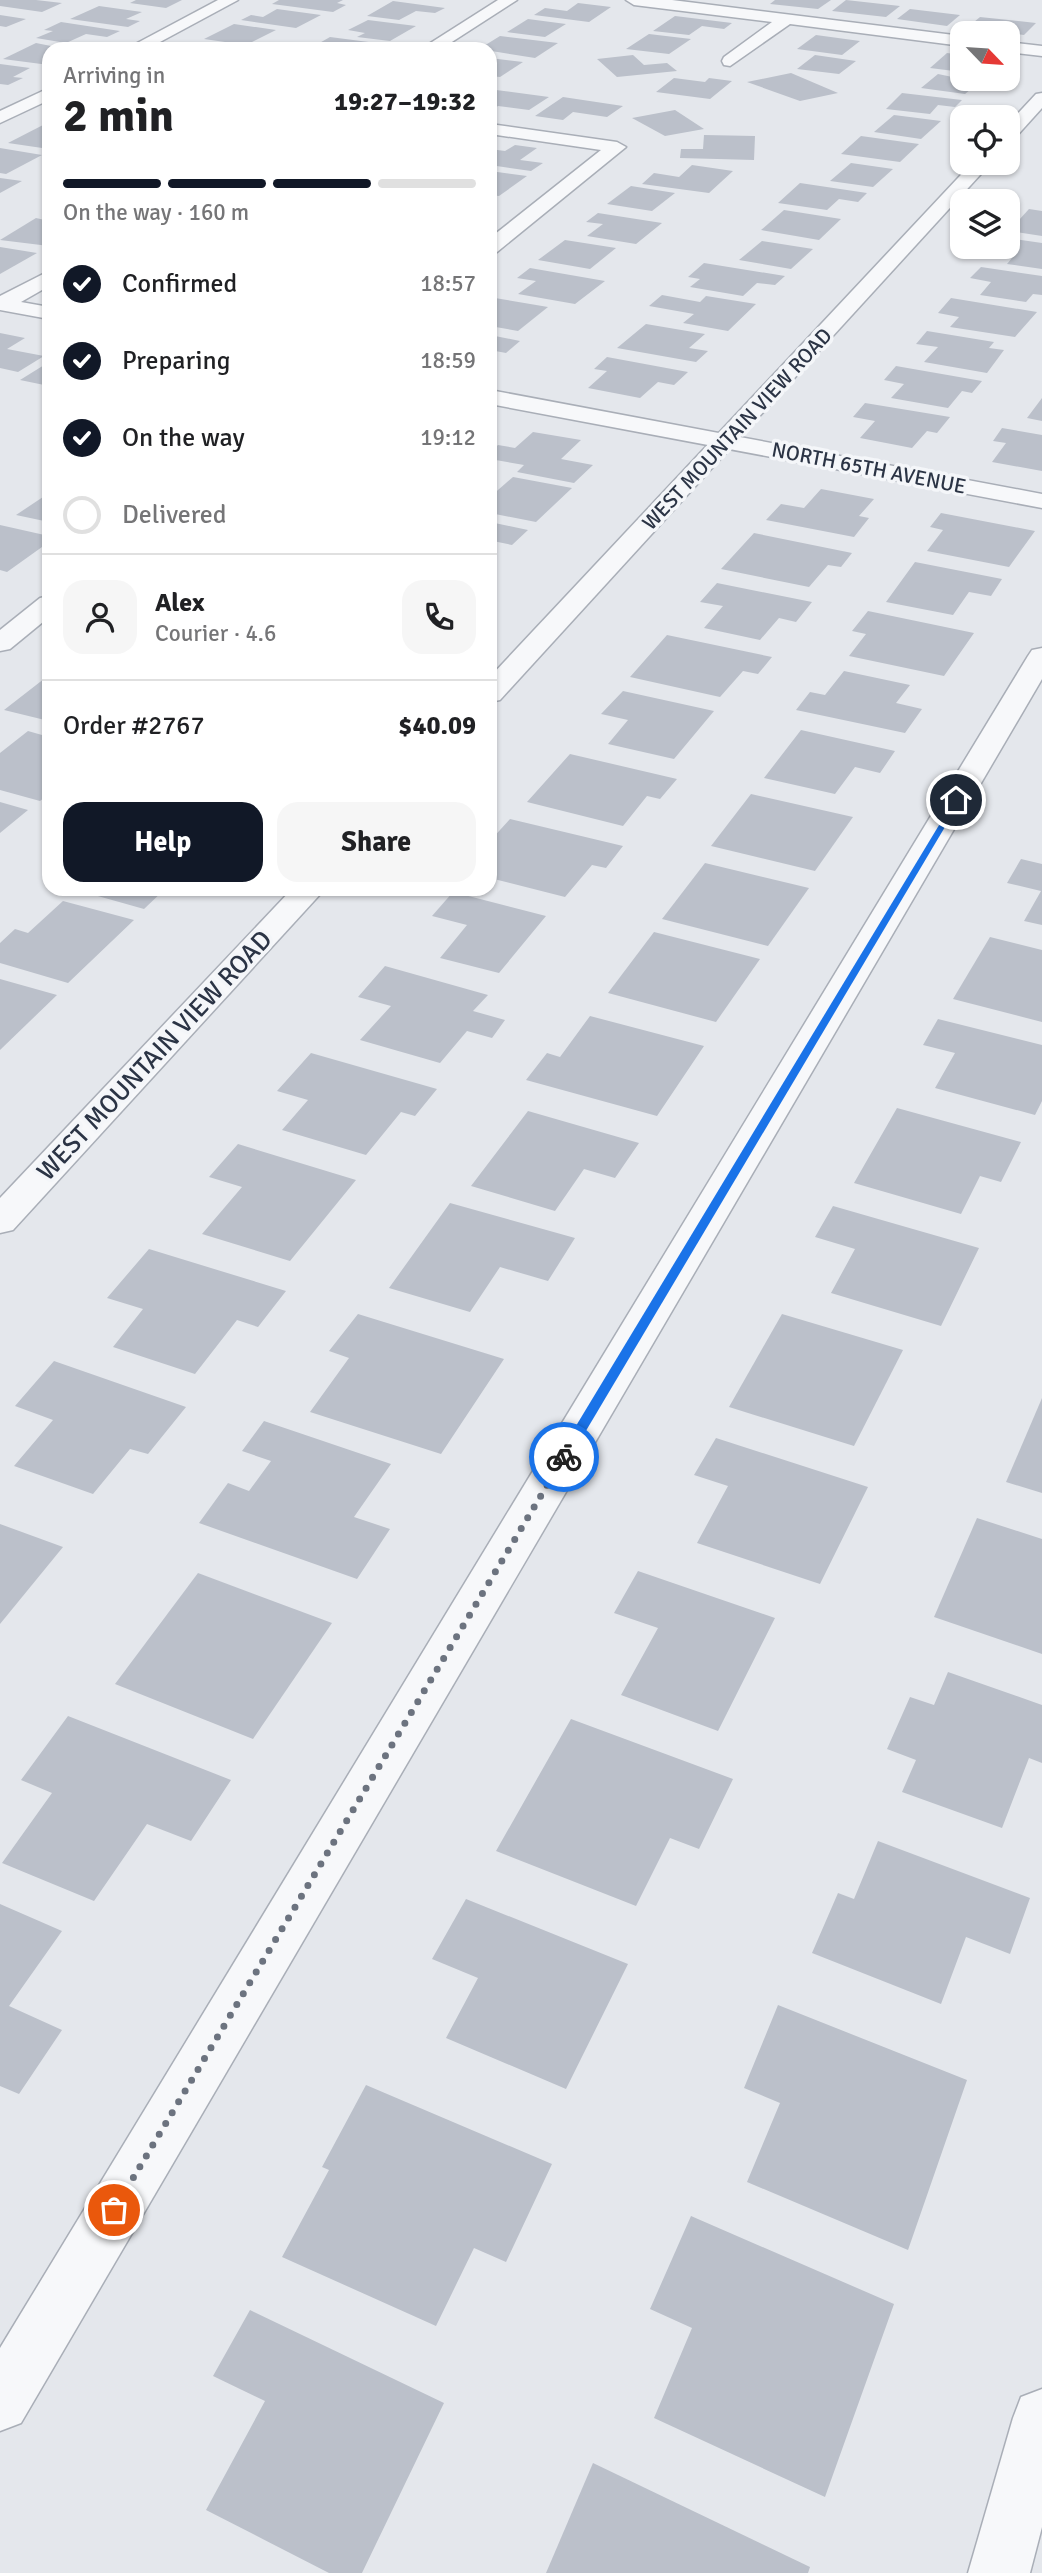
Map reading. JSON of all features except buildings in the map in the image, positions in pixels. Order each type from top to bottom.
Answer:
[{"type":"street","points":[[148,42],[230,0]]},
{"type":"street","points":[[440,42],[509,0]]},
{"type":"street","points":[[634,0],[950,39]]},
{"type":"street","points":[[730,61],[787,19]]},
{"type":"street","points":[[1020,48],[1042,51]]},
{"type":"street","points":[[0,118],[42,97]]},
{"type":"street","points":[[1020,122],[1042,98]]},
{"type":"street","points":[[497,130],[617,146],[497,242]]},
{"type":"street","name":"WEST MOUNTAIN VIEW ROAD","points":[[497,686],[971,175]]},
{"type":"street","points":[[1,304],[42,281]]},
{"type":"street","points":[[1,304],[42,312]]},
{"type":"street","name":"NORTH 65TH AVENUE","points":[[497,398],[1042,501]]},
{"type":"street","points":[[0,643],[42,610]]},
{"type":"street","points":[[0,2402],[1042,656]]},
{"type":"street","name":"WEST MOUNTAIN VIEW ROAD","points":[[0,1221],[302,896]]},
{"type":"street","points":[[999,2573],[1042,2418]]},
{"type":"way so far","points":[[114,2210],[564,1457]]},
{"type":"route","points":[[564,1457],[956,800]]}]
